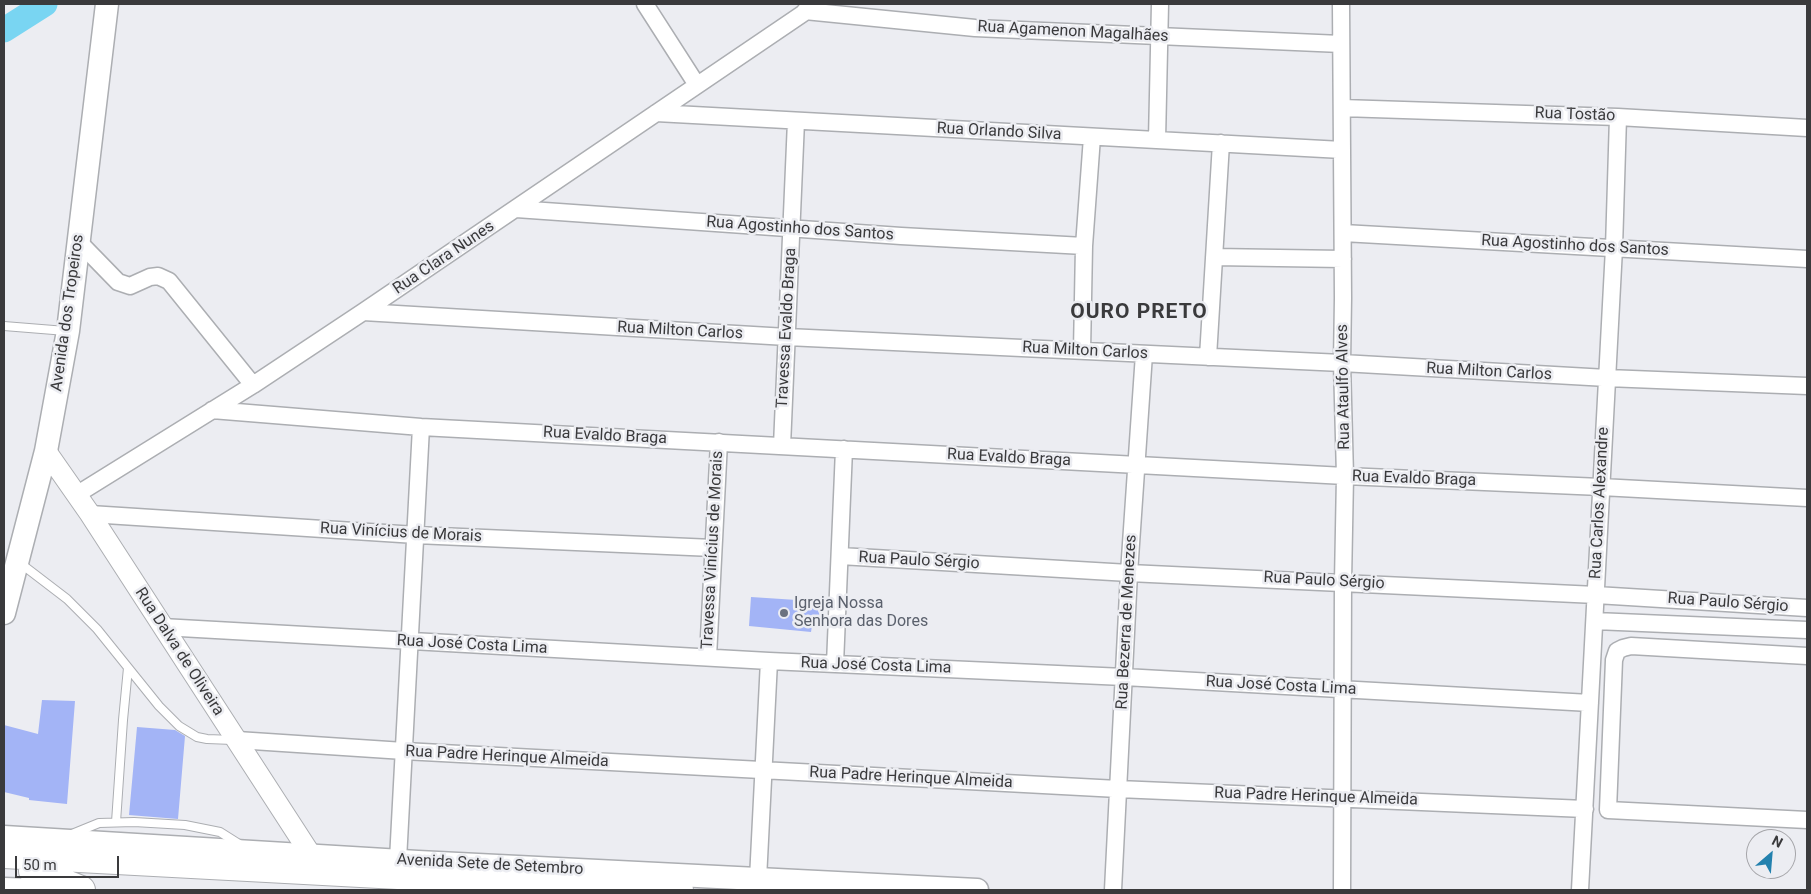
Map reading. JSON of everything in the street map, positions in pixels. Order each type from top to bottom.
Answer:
[{"type":"highway","name":"Avenida Sete de Setembro","points":[[4,854],[250,860],[428,876],[679,890]]},
{"type":"highway","points":[[4,870],[28,885],[81,890]]},
{"type":"highway","points":[[28,885],[373,890]]},
{"type":"main road","name":"Avenida dos Tropeiros","points":[[4,613],[46,451],[68,331],[107,6]]},
{"type":"main road","name":"Avenida Sete de Setembro","points":[[4,837],[59,840],[250,860],[311,855],[977,890]]},
{"type":"main road","points":[[4,889],[28,885]]},
{"type":"street","points":[[645,4],[697,85]]},
{"type":"street","points":[[1157,140],[1160,4]]},
{"type":"street","name":"Rua Ataulfo Alves","points":[[1341,4],[1342,363],[1345,476],[1342,890]]},
{"type":"street","name":"Rua Clara Nunes","points":[[76,496],[253,385],[363,312],[811,8]]},
{"type":"street","name":"Rua Agamenon Magalhães","points":[[811,8],[975,28],[1341,44]]},
{"type":"street","name":"Rua Tostão","points":[[1342,108],[1618,116],[1807,128]]},
{"type":"street","name":"Rua Orlando Silva","points":[[656,113],[1342,150]]},
{"type":"street","name":"Rua Carlos Alexandre","points":[[1580,890],[1614,248],[1618,116]]},
{"type":"street","name":"Travessa Evaldo Braga","points":[[782,446],[796,121]]},
{"type":"street","points":[[1082,351],[1084,246],[1092,137]]},
{"type":"street","points":[[1208,357],[1221,143]]},
{"type":"street","name":"Rua Agostinho dos Santos","points":[[516,208],[792,229],[1084,246]]},
{"type":"street","name":"Rua Agostinho dos Santos","points":[[1343,233],[1807,259]]},
{"type":"street","points":[[79,242],[118,282],[130,286],[150,276],[158,276],[169,281],[253,385]]},
{"type":"street","points":[[1214,257],[1343,259]]},
{"type":"street","name":"Rua Milton Carlos","points":[[363,312],[787,337],[1342,363],[1606,378],[1807,386]]},
{"type":"street","name":"Rua Bezerra de Menezes","points":[[1113,890],[1129,573],[1144,354]]},
{"type":"street","name":"Rua Evaldo Braga","points":[[212,410],[421,426],[782,446],[1807,498]]},
{"type":"street","points":[[398,860],[421,426]]},
{"type":"street","name":"Travessa Vinícius de Morais","points":[[708,657],[719,442]]},
{"type":"street","points":[[835,664],[844,449]]},
{"type":"street","name":"Rua Dalva de Oliveira","points":[[46,451],[90,514],[311,855]]},
{"type":"street","name":"Rua Vinícius de Morais","points":[[90,514],[416,535],[713,548]]},
{"type":"street","name":"Rua Paulo Sérgio","points":[[840,556],[1129,573],[1596,595],[1807,608]]},
{"type":"street","name":"Rua Paulo Sérgio","points":[[1595,621],[1807,630]]},
{"type":"street","name":"Rua José Costa Lima","points":[[162,627],[411,642],[1124,677],[1590,703]]},
{"type":"street","points":[[1807,656],[1630,646],[1617,651],[1614,660],[1608,810],[1807,820]]},
{"type":"street","points":[[758,879],[769,661]]},
{"type":"street","name":"Rua Padre Herinque Almeida","points":[[237,740],[404,751],[1118,789],[1585,809]]},
{"type":"lane","points":[[4,326],[68,331]]},
{"type":"lane","points":[[17,560],[67,599],[97,629],[159,706],[179,726],[207,739],[237,740]]},
{"type":"lane","points":[[116,822],[128,668]]},
{"type":"lane","points":[[59,840],[99,823],[134,822],[185,825],[220,832],[250,860]]},
{"type":"building","name":"Igreja Nossa Senhora das Dores","points":[[751,597],[812,601],[818,608],[820,617],[817,623],[812,626],[811,632],[749,626]]},
{"type":"building","points":[[42,700],[75,701],[67,804],[29,800],[29,798],[4,792],[4,725],[38,734]]},
{"type":"building","points":[[137,727],[175,730],[185,736],[178,819],[129,815]]},
{"type":"waterway","points":[[4,30],[45,4]]},
{"type":"place","name":"Igreja Nossa Senhora das Dores","points":[[784,613]]},
{"type":"district","name":"OURO PRETO","points":[[1139,313]]}]
